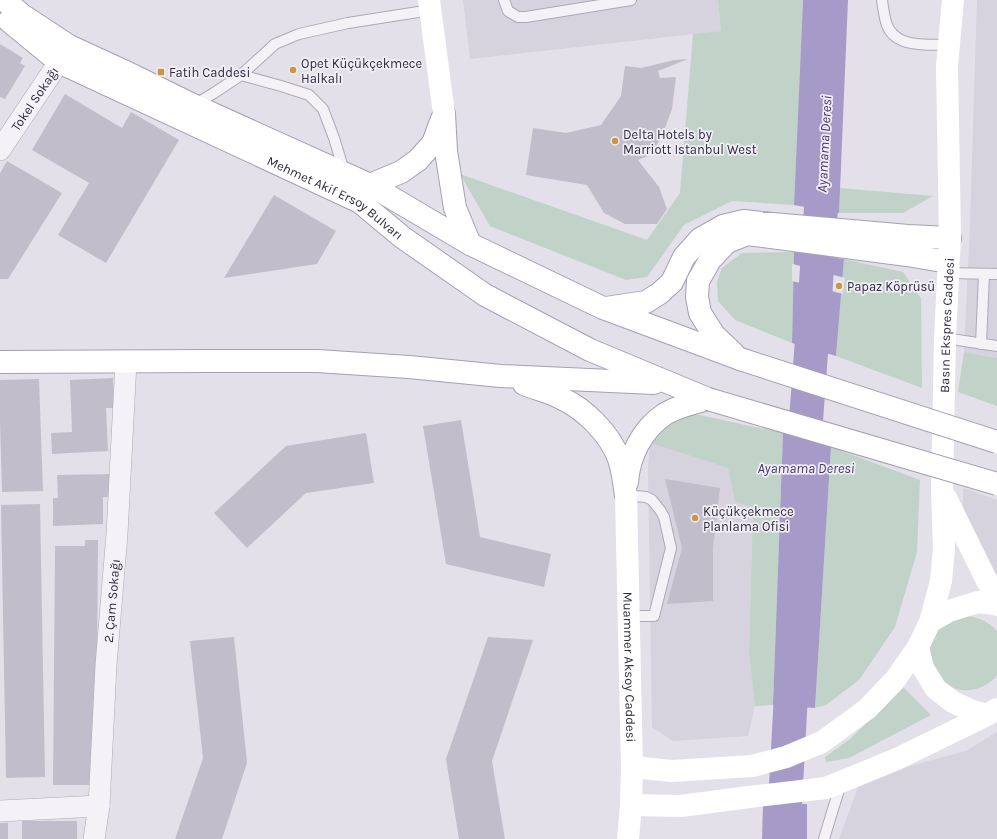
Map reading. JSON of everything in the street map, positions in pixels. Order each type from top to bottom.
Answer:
[{"type":"main road","points":[[4,0],[24,7],[64,54],[130,74],[193,105],[370,184],[470,244],[603,308],[740,359],[997,442]]},
{"type":"main road","name":"Basın Ekspres Caddesi","points":[[632,767],[672,771],[752,766],[786,757],[822,742],[867,709],[895,680],[918,647],[930,622],[941,581],[944,548],[942,490],[945,338],[950,238],[947,66],[953,0]]},
{"type":"main road","points":[[430,5],[444,114],[446,151],[455,208],[470,244]]},
{"type":"main road","name":"Mehmet Akif Ersoy Bulvarı","points":[[0,14],[64,54],[360,202],[402,237],[485,294],[590,350],[708,399],[997,484]]},
{"type":"main road","points":[[370,184],[401,172],[418,160],[434,143],[444,114]]},
{"type":"main road","points":[[603,308],[646,302],[660,293],[672,282],[684,257],[700,239],[722,226],[744,221],[754,229]]},
{"type":"main road","points":[[740,359],[714,335],[700,313],[697,297],[698,281],[710,260],[727,242],[754,229],[907,245],[950,238]]},
{"type":"main road","points":[[907,245],[948,268]]},
{"type":"main road","name":"Mehmet Akif Ersoy Bulvarı","points":[[0,362],[316,362],[409,367],[501,376],[670,384]]},
{"type":"main road","points":[[501,376],[561,398],[584,412],[598,426],[616,452],[624,476],[626,495]]},
{"type":"main road","points":[[626,495],[630,463],[635,448],[653,424],[664,414],[684,405],[708,399]]},
{"type":"main road","points":[[942,490],[986,582],[997,596]]},
{"type":"main road","name":"Muammer Aksoy Caddesi","points":[[626,495],[632,767],[628,839]]},
{"type":"main road","points":[[930,622],[949,611],[978,602],[997,605]]},
{"type":"main road","points":[[918,647],[923,668],[936,688],[953,702],[972,711],[992,712]]},
{"type":"main road","points":[[630,805],[681,806],[834,785],[897,759],[992,712]]},
{"type":"street","name":"Tokel Sokağı","points":[[0,150],[64,54]]},
{"type":"street","name":"2. Çam Sokağı","points":[[94,839],[99,806],[106,665],[117,534],[126,362]]},
{"type":"street","points":[[0,811],[99,806]]},
{"type":"lane","points":[[504,0],[508,12],[518,17],[631,0]]},
{"type":"lane","points":[[882,0],[888,28],[897,38],[912,44],[949,44]]},
{"type":"lane","points":[[193,105],[241,75],[275,44],[299,34],[430,5]]},
{"type":"lane","points":[[241,75],[309,95],[323,110],[345,173]]},
{"type":"lane","points":[[948,268],[984,274],[997,274]]},
{"type":"lane","points":[[981,344],[984,274]]},
{"type":"lane","points":[[945,338],[997,346]]},
{"type":"lane","points":[[626,495],[646,497],[656,504],[664,517],[671,548],[654,616],[629,616]]},
{"type":"lane","points":[[824,839],[833,809],[834,785]]},
{"type":"shaded area","points":[[463,0],[718,0],[721,31],[470,59]]},
{"type":"shaded area","points":[[718,0],[803,0],[794,205],[732,201],[684,225],[647,277],[626,280],[490,226],[460,174],[647,240],[680,193],[693,34],[721,31]]},
{"type":"shaded area","points":[[977,0],[997,0],[997,358],[964,352],[970,225]]},
{"type":"shaded area","points":[[840,188],[933,196],[903,213],[839,213]]},
{"type":"shaded area","points":[[794,252],[792,343],[735,320],[718,301],[717,282],[722,268],[742,253]]},
{"type":"shaded area","points":[[844,259],[903,272],[921,298],[922,388],[836,356]]},
{"type":"shaded area","points":[[964,352],[997,358],[997,406],[958,392]]},
{"type":"shaded area","points":[[695,414],[783,433],[773,705],[755,706],[749,653],[753,507],[735,502],[728,468],[650,443],[664,427]]},
{"type":"shaded area","points":[[650,443],[728,468],[735,502],[753,507],[749,653],[755,706],[748,736],[673,741],[652,727],[648,469]]},
{"type":"shaded area","points":[[831,447],[920,480],[917,552],[895,627],[859,680],[826,705],[815,708]]},
{"type":"shaded area","points":[[963,488],[997,500],[997,578],[970,536],[963,505]]},
{"type":"shaded area","points":[[967,616],[984,620],[997,631],[997,675],[985,686],[977,689],[961,690],[953,688],[940,679],[934,670],[930,655],[930,647],[935,635],[943,624],[948,621]]},
{"type":"shaded area","points":[[903,687],[931,715],[849,758],[826,762],[825,757],[850,739]]},
{"type":"shaded area","points":[[997,732],[997,839],[839,839],[861,779],[966,751]]},
{"type":"water","name":"Ayamama Deresi","points":[[803,0],[848,0],[839,213],[794,205]]},
{"type":"water","points":[[794,252],[844,259],[836,356],[792,343]]},
{"type":"water","name":"Ayamama Deresi","points":[[783,433],[831,447],[815,708],[773,705]]},
{"type":"water","points":[[763,803],[807,804],[807,839],[762,839]]},
{"type":"pier","points":[[792,263],[845,278],[843,294],[792,281]]},
{"type":"building","points":[[0,44],[23,58],[20,63],[25,66],[5,99],[0,97]]},
{"type":"building","points":[[688,59],[658,71],[660,78],[676,77],[672,109],[661,139],[648,156],[638,160],[659,187],[667,209],[657,224],[625,224],[604,213],[587,185],[526,175],[533,128],[566,133],[601,125],[621,96],[625,66],[641,68],[674,60]]},
{"type":"building","points":[[65,94],[122,128],[131,112],[179,140],[106,263],[58,235],[89,183],[32,150]]},
{"type":"building","points":[[7,161],[62,193],[8,279],[0,279],[0,173]]},
{"type":"building","points":[[274,195],[336,231],[317,264],[224,278]]},
{"type":"building","points":[[113,378],[114,408],[106,408],[108,451],[52,454],[51,433],[72,432],[70,380]]},
{"type":"building","points":[[39,379],[43,491],[2,492],[0,380]]},
{"type":"building","points":[[461,420],[480,537],[551,554],[544,587],[446,564],[423,426]]},
{"type":"building","points":[[366,433],[374,483],[306,493],[247,548],[214,513],[286,446]]},
{"type":"building","points":[[112,474],[113,497],[103,497],[103,524],[53,526],[53,498],[58,498],[57,475]]},
{"type":"building","name":"Küçükçekmece Planlama Ofisi","points":[[665,479],[720,488],[713,548],[713,601],[667,604],[682,548]]},
{"type":"building","points":[[40,504],[45,777],[6,778],[1,505]]},
{"type":"building","points":[[85,540],[98,540],[96,785],[53,785],[55,546],[85,546]]},
{"type":"building","points":[[234,637],[247,763],[222,839],[175,839],[203,758],[190,641]]},
{"type":"building","points":[[488,637],[533,640],[492,761],[505,839],[459,839],[446,759]]},
{"type":"building","points":[[22,821],[77,821],[77,839],[22,839]]},
{"type":"building","points":[[0,823],[8,823],[8,839],[0,839]]},
{"type":"waterway","name":"Ayamama Deresi","points":[[801,487],[824,162]]},
{"type":"waterway","name":"Ayamama Deresi","points":[[783,839],[793,659]]},
{"type":"place","name":"Opet Küçükçekmece Halkalı","points":[[293,70]]},
{"type":"place","name":"Fatih Caddesi","points":[[161,72]]},
{"type":"place","name":"Delta Hotels by Marriott Istanbul West","points":[[615,141]]},
{"type":"place","name":"Papaz Köprüsü","points":[[839,286]]},
{"type":"place","name":"Küçükçekmece Planlama Ofisi","points":[[695,518]]}]
